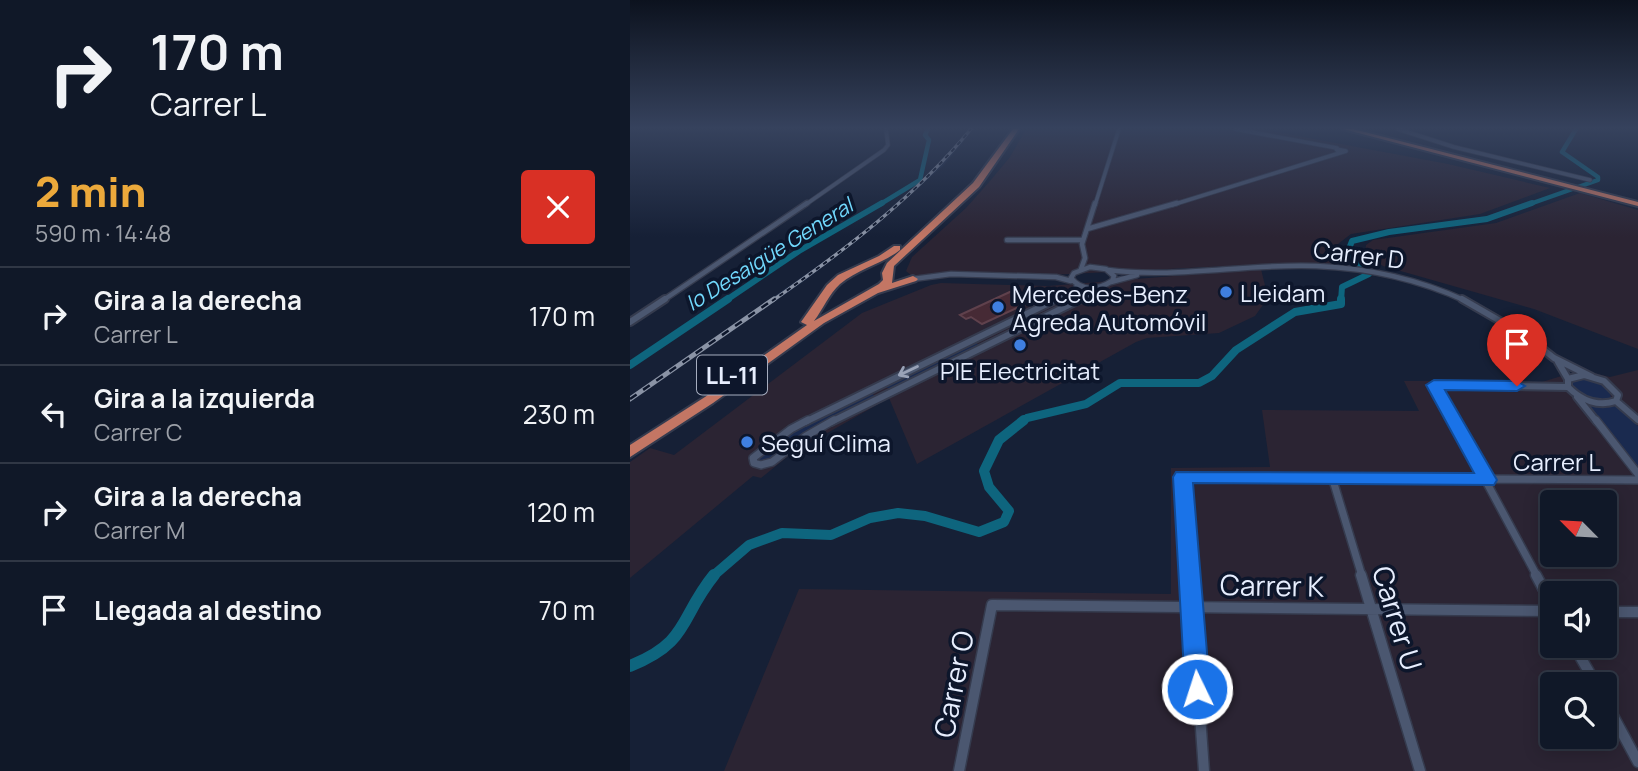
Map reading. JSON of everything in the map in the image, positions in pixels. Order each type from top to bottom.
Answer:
[{"type":"highway","name":"LL-11","points":[[630,443],[789,335],[816,312],[835,282],[890,254],[953,199],[985,165]]},
{"type":"highway","points":[[877,292],[888,281],[888,274],[897,257],[976,185],[990,165]]},
{"type":"highway","points":[[1494,165],[1590,186],[1638,202]]},
{"type":"highway","points":[[1498,165],[1568,183]]},
{"type":"highway","points":[[858,270],[878,269],[913,279]]},
{"type":"highway","points":[[877,292],[913,279]]},
{"type":"highway","name":"LL-11","points":[[630,452],[820,321],[852,302],[877,292]]},
{"type":"highway","points":[[826,297],[833,301],[852,302]]},
{"type":"street","points":[[630,322],[736,253],[862,165]]},
{"type":"street","points":[[1099,267],[1085,258],[1082,249],[1107,165]]},
{"type":"street","points":[[1087,229],[1111,224],[1292,165]]},
{"type":"street","points":[[1517,165],[1590,186]]},
{"type":"street","points":[[1007,240],[1083,240]]},
{"type":"street","points":[[1081,268],[1085,258]]},
{"type":"street","name":"Carrer D","points":[[1099,267],[1139,274],[1287,266],[1360,269],[1416,281],[1454,295],[1498,317],[1554,358],[1613,387],[1618,395],[1616,401]]},
{"type":"street","points":[[913,279],[951,274],[1055,277],[1081,268],[1099,267]]},
{"type":"street","points":[[1108,270],[1114,276],[1111,282]]},
{"type":"street","points":[[1073,272],[1075,285]]},
{"type":"street","name":"Carrer D","points":[[874,387],[791,429],[758,453],[753,458],[754,463],[761,465],[772,462],[806,436],[884,395],[1098,288],[1139,274]]},
{"type":"street","points":[[1055,277],[1090,294]]},
{"type":"street","points":[[884,395],[874,387],[979,337],[1075,285],[1098,288]]},
{"type":"street","points":[[979,337],[989,343]]},
{"type":"street","name":"Carrer D","points":[[1554,358],[1573,393]]},
{"type":"street","points":[[1540,582],[1434,385],[1568,383],[1577,375],[1592,377]]},
{"type":"street","points":[[1573,393],[1597,403],[1616,401],[1638,420]]},
{"type":"street","points":[[1573,393],[1638,474]]},
{"type":"street","name":"Carrer L","points":[[1191,607],[1183,477],[1638,480]]},
{"type":"street","name":"Carrer U","points":[[1332,477],[1420,771]]},
{"type":"street","name":"Carrer K","points":[[992,605],[1540,611]]},
{"type":"street","name":"Carrer O","points":[[959,771],[992,605]]},
{"type":"street","points":[[1191,607],[1204,771]]},
{"type":"street","points":[[1617,612],[1638,612]]},
{"type":"street","points":[[1617,723],[1638,762]]},
{"type":"shaded area","points":[[944,165],[871,230],[803,282],[630,401],[630,397],[852,242],[936,168]]},
{"type":"shaded area","points":[[1003,165],[1452,165],[1550,188],[1480,214],[1351,234],[1338,244],[1345,264],[1289,263],[1050,275],[954,271],[912,276],[906,271],[912,257],[966,208]]},
{"type":"shaded area","points":[[1580,193],[1638,210],[1638,349],[1534,309],[1383,266],[1365,253],[1366,245],[1373,240],[1496,223]]},
{"type":"shaded area","points":[[1261,269],[1268,298],[1255,316],[1219,333],[1147,338],[1136,342],[917,464],[889,398],[792,453],[761,478],[753,476],[630,578],[630,462],[650,448],[674,455],[862,313],[941,283],[1048,286]]},
{"type":"shaded area","points":[[974,341],[980,346],[968,353],[892,389],[884,387]]},
{"type":"shaded area","points":[[1581,370],[1610,377],[1638,370],[1638,771],[724,771],[799,589],[1171,594],[1171,468],[1270,467],[1262,410],[1419,411],[1404,381],[1437,381],[1447,385],[1466,381],[1542,382]]},
{"type":"shaded area","points":[[1585,378],[1608,388],[1611,397],[1596,400],[1572,387],[1572,380]]},
{"type":"shaded area","points":[[872,393],[875,397],[872,400],[810,431],[786,446],[775,455],[777,456],[763,462],[759,460],[758,457],[801,427]]},
{"type":"shaded area","points":[[1587,405],[1603,408],[1617,406],[1638,426],[1638,468]]},
{"type":"building","name":"Mercedes-Benz Ágreda Automóvil","points":[[1012,291],[1034,300],[982,324],[971,317],[966,319],[960,315]]},
{"type":"waterway","name":"lo Desaigüe General","points":[[879,205],[920,180],[923,165]]},
{"type":"waterway","points":[[1527,205],[1598,180],[1598,177],[1581,165]]},
{"type":"waterway","name":"lo Desaigüe General","points":[[725,301],[799,251],[882,203]]},
{"type":"waterway","points":[[1341,301],[1342,287],[1369,274],[1347,254],[1352,241],[1389,232],[1487,219],[1532,203]]},
{"type":"waterway","name":"lo Desaigüe General","points":[[630,365],[728,299]]},
{"type":"waterway","points":[[1022,422],[1027,418],[1086,404],[1120,383],[1199,383],[1212,376],[1236,350],[1295,312],[1341,304],[1341,301]]},
{"type":"waterway","points":[[714,575],[749,545],[782,533],[831,535],[870,518],[898,513],[925,516],[979,532],[1004,522],[1009,511],[989,487],[984,471],[999,440],[1024,420]]},
{"type":"waterway","points":[[630,666],[664,648],[674,638],[714,575]]},
{"type":"railway","points":[[772,301],[877,222],[938,165]]},
{"type":"railway","points":[[630,399],[774,299]]},
{"type":"place","name":"Lleidam","points":[[1226,292]]},
{"type":"place","name":"Mercedes-Benz Ágreda Automóvil","points":[[998,307]]},
{"type":"place","name":"PIE Electricitat","points":[[1020,345]]},
{"type":"place","name":"Seguí Clima","points":[[747,442]]},
{"type":"route","points":[[1197,689],[1183,477],[1487,480],[1434,385],[1517,386]]}]
